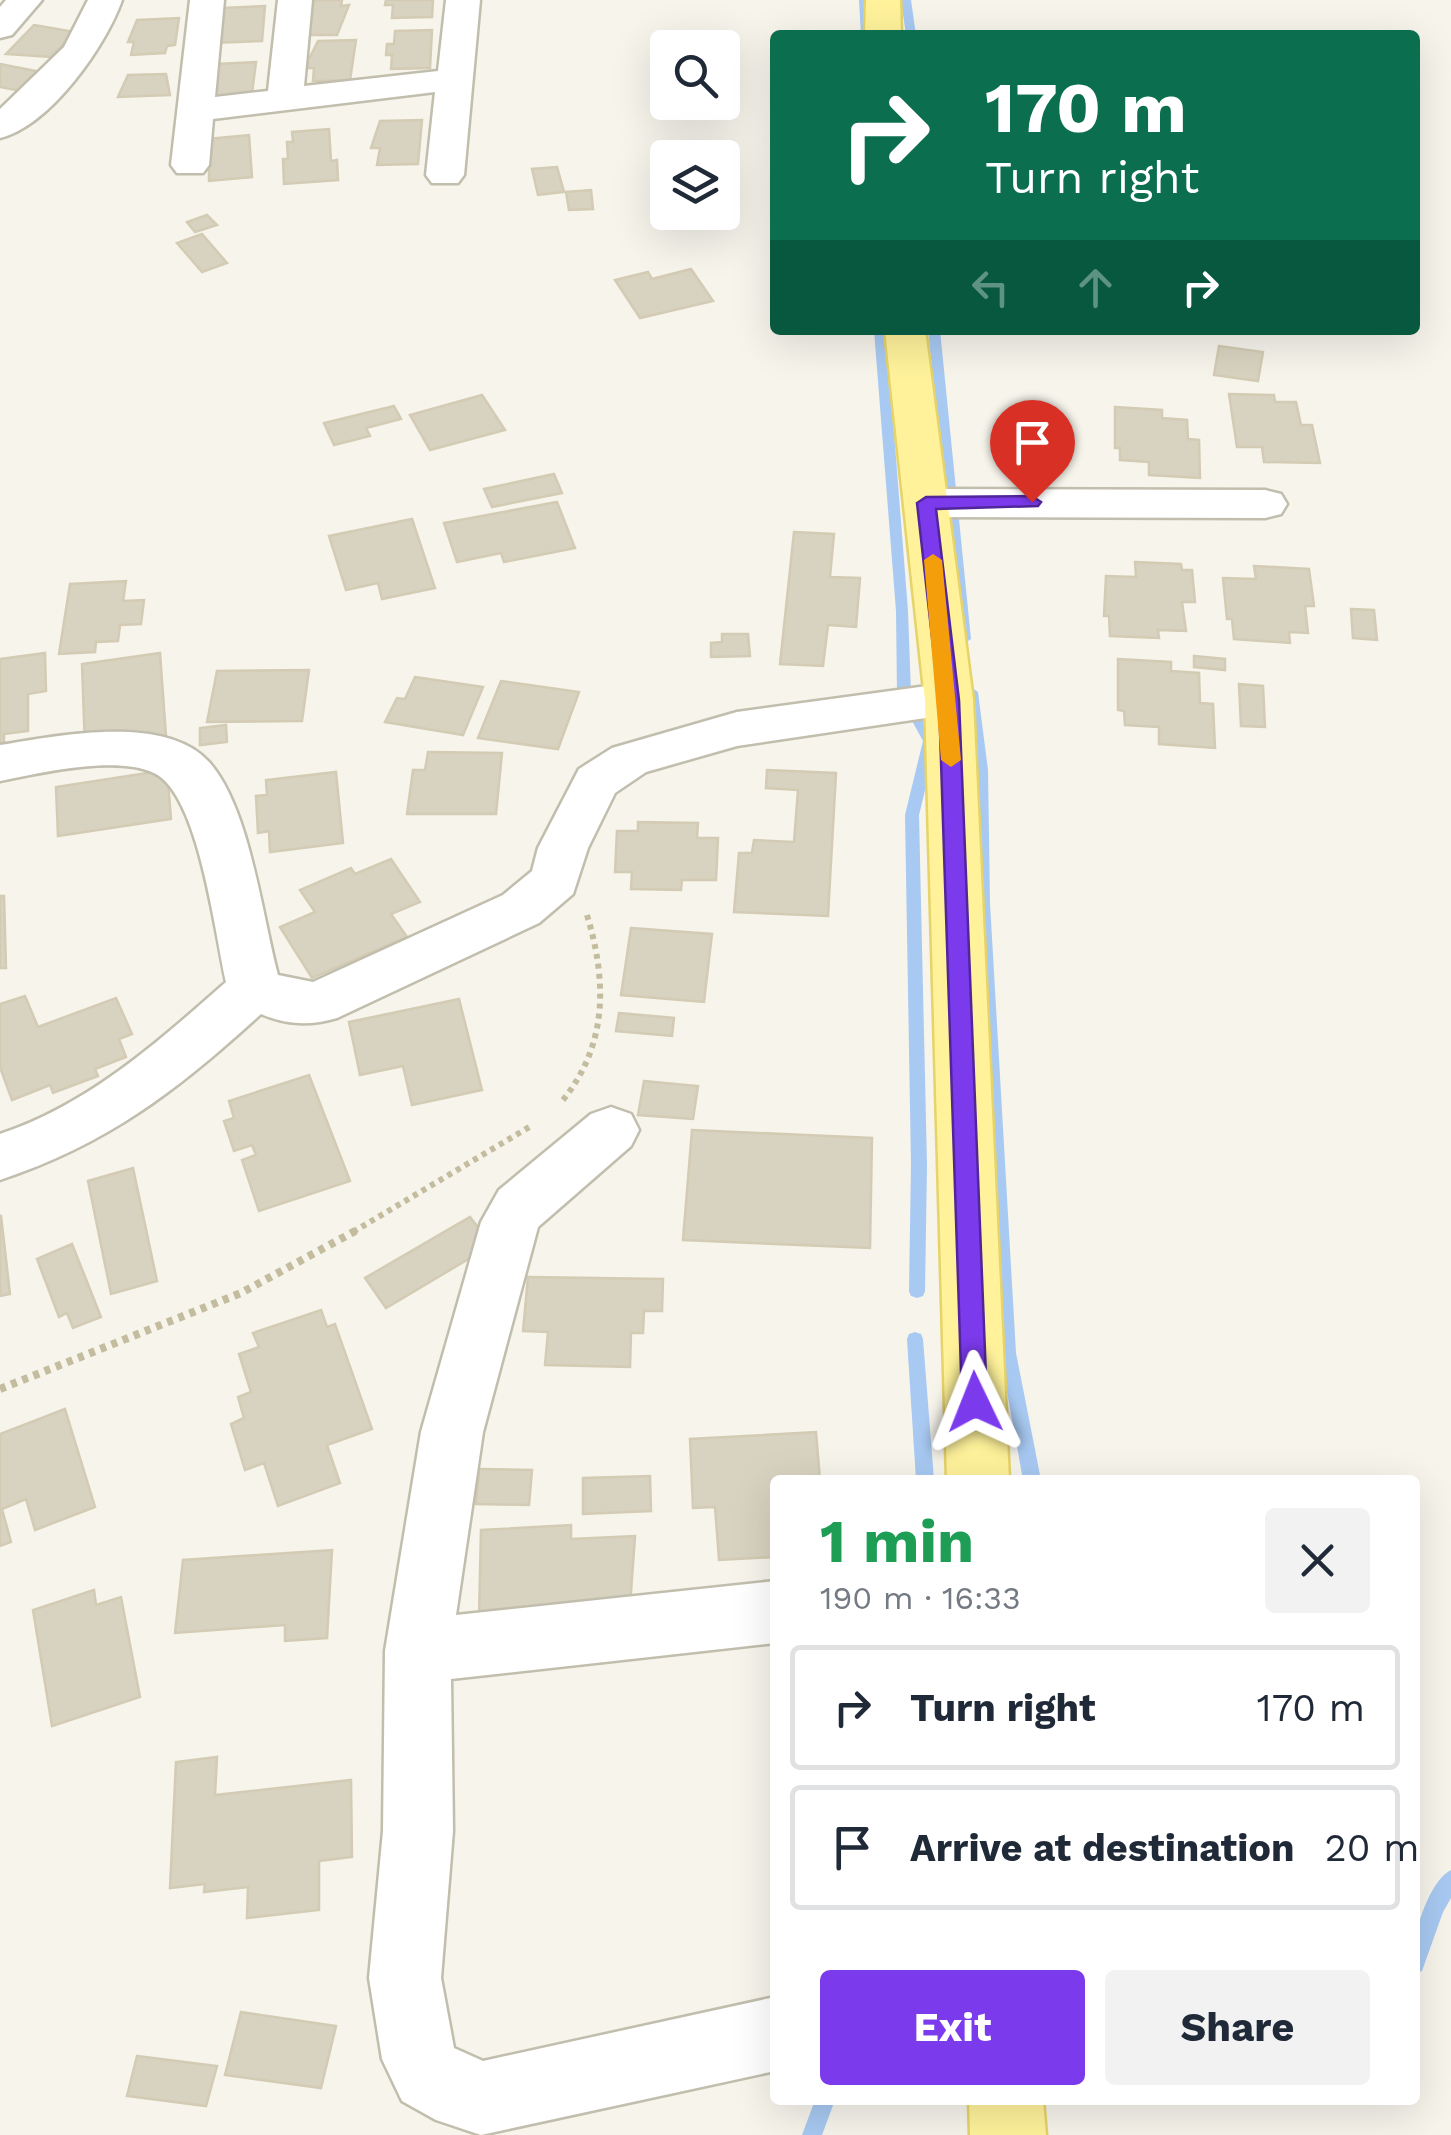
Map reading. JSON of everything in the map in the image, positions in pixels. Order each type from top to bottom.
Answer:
[{"type":"main road","points":[[883,0],[883,30]]},
{"type":"main road","points":[[907,335],[949,700],[978,1475]]},
{"type":"main road","points":[[1006,2105],[1008,2135]]},
{"type":"street","points":[[0,28],[26,0]]},
{"type":"street","points":[[0,127],[68,64],[99,24],[105,0]]},
{"type":"street","points":[[190,165],[207,0]]},
{"type":"street","points":[[286,98],[285,72],[295,0]]},
{"type":"street","points":[[445,175],[464,0]]},
{"type":"street","points":[[196,110],[458,79]]},
{"type":"street","points":[[926,503],[1265,504]]},
{"type":"street","points":[[254,988],[286,1002],[318,1003],[522,909],[550,888],[563,848],[596,782],[629,760],[736,729],[949,700]]},
{"type":"street","points":[[0,763],[118,748],[164,756],[192,774],[207,805],[254,988]]},
{"type":"street","points":[[0,1157],[24,1151],[117,1102],[184,1051],[254,988]]},
{"type":"street","points":[[585,1117],[510,1222],[452,1432],[418,1651],[418,1832],[406,1978],[419,2058],[428,2075],[462,2094],[483,2098],[770,2035]]},
{"type":"street","points":[[418,1651],[770,1613]]},
{"type":"path","points":[[563,848],[599,948],[597,1045],[588,1071],[585,1117]]},
{"type":"path","points":[[0,1389],[241,1293],[406,1203],[546,1117]]},
{"type":"building","points":[[308,0],[342,0],[341,6],[349,5],[337,35],[305,35]]},
{"type":"building","points":[[386,0],[433,0],[432,17],[392,18],[393,5],[385,5]]},
{"type":"building","points":[[265,6],[262,41],[213,43],[223,8]]},
{"type":"building","points":[[179,18],[175,45],[167,46],[165,53],[131,55],[134,42],[128,42],[137,20]]},
{"type":"building","points":[[34,25],[75,32],[51,57],[6,54]]},
{"type":"building","points":[[432,30],[430,68],[391,69],[392,55],[386,55],[387,44],[394,44],[395,31]]},
{"type":"building","points":[[356,40],[350,80],[313,81],[314,68],[300,68],[302,58],[310,57],[318,41]]},
{"type":"building","points":[[256,62],[251,101],[215,102],[216,93],[206,93],[217,64]]},
{"type":"building","points":[[0,64],[41,72],[21,91],[0,87]]},
{"type":"building","points":[[166,74],[170,95],[118,97],[128,75]]},
{"type":"building","points":[[422,120],[418,164],[377,165],[380,148],[371,148],[380,121]]},
{"type":"building","points":[[329,129],[331,161],[337,160],[338,180],[284,184],[283,159],[288,159],[287,142],[293,142],[292,132]]},
{"type":"building","points":[[249,135],[252,177],[209,181],[209,168],[201,168],[208,139]]},
{"type":"building","points":[[557,167],[564,192],[538,195],[532,169]]},
{"type":"building","points":[[591,190],[593,209],[569,210],[566,192]]},
{"type":"building","points":[[207,215],[217,225],[195,232],[187,222]]},
{"type":"building","points":[[202,234],[227,263],[202,272],[177,243]]},
{"type":"building","points":[[691,269],[713,301],[640,318],[615,280],[648,272],[652,279]]},
{"type":"building","points":[[1219,346],[1263,352],[1258,381],[1214,375]]},
{"type":"building","points":[[1229,394],[1274,395],[1275,402],[1296,402],[1301,425],[1312,425],[1320,463],[1264,462],[1262,447],[1237,447]]},
{"type":"building","points":[[482,395],[505,430],[430,450],[410,415]]},
{"type":"building","points":[[394,406],[401,419],[366,428],[370,436],[334,445],[324,423]]},
{"type":"building","points":[[1115,407],[1162,410],[1162,418],[1187,420],[1188,439],[1199,440],[1200,478],[1149,475],[1149,462],[1120,460],[1120,448],[1115,448]]},
{"type":"building","points":[[554,474],[562,493],[492,507],[484,489]]},
{"type":"building","points":[[557,502],[575,548],[504,562],[501,553],[457,562],[444,523]]},
{"type":"building","points":[[412,519],[435,588],[382,599],[378,583],[346,590],[329,536]]},
{"type":"building","points":[[794,532],[834,534],[830,577],[860,578],[856,627],[828,625],[823,666],[780,664]]},
{"type":"building","points":[[1135,562],[1181,564],[1182,570],[1192,570],[1195,602],[1182,602],[1186,631],[1158,630],[1159,638],[1110,636],[1109,616],[1104,616],[1106,576],[1136,577]]},
{"type":"building","points":[[1254,566],[1309,569],[1314,606],[1305,606],[1308,633],[1289,632],[1290,643],[1234,639],[1232,619],[1227,619],[1223,578],[1256,579]]},
{"type":"building","points":[[126,581],[123,601],[144,600],[141,624],[120,625],[118,641],[96,642],[95,652],[59,654],[70,584]]},
{"type":"building","points":[[1351,609],[1374,610],[1377,640],[1353,638]]},
{"type":"building","points":[[722,634],[748,634],[750,656],[711,657],[711,643],[722,642]]},
{"type":"building","points":[[45,653],[46,691],[28,694],[28,731],[4,734],[4,755],[0,755],[0,659]]},
{"type":"building","points":[[160,653],[166,736],[85,747],[82,664]]},
{"type":"building","points":[[1194,656],[1225,659],[1225,670],[1194,667]]},
{"type":"building","points":[[1118,659],[1171,662],[1171,671],[1199,673],[1200,703],[1213,704],[1215,748],[1159,744],[1159,727],[1125,725],[1124,711],[1118,710]]},
{"type":"building","points":[[309,670],[302,721],[207,722],[217,671]]},
{"type":"building","points":[[415,677],[483,687],[463,735],[385,722],[397,698],[405,699]]},
{"type":"building","points":[[501,681],[579,692],[558,749],[478,738]]},
{"type":"building","points":[[1239,684],[1263,686],[1265,727],[1241,726]]},
{"type":"building","points":[[226,725],[227,742],[200,745],[200,728]]},
{"type":"building","points":[[428,752],[502,753],[496,814],[407,814],[413,770],[425,770]]},
{"type":"building","points":[[167,770],[171,819],[58,836],[56,787]]},
{"type":"building","points":[[767,770],[836,773],[828,916],[734,912],[739,853],[752,853],[754,840],[794,842],[798,790],[766,788]]},
{"type":"building","points":[[336,772],[343,843],[270,852],[269,831],[258,833],[256,796],[267,795],[266,780]]},
{"type":"building","points":[[638,822],[698,823],[697,838],[718,838],[716,880],[682,880],[681,890],[631,889],[632,872],[615,872],[617,831],[638,831]]},
{"type":"building","points":[[391,859],[420,902],[391,914],[407,937],[312,978],[280,927],[315,912],[300,890],[351,868],[355,874]]},
{"type":"building","points":[[0,896],[4,896],[6,968],[0,968]]},
{"type":"building","points":[[631,928],[712,934],[704,1002],[621,995]]},
{"type":"building","points":[[25,996],[38,1027],[116,998],[132,1034],[119,1039],[126,1057],[95,1069],[98,1076],[53,1093],[50,1085],[12,1100],[0,1067],[0,1004]]},
{"type":"building","points":[[459,999],[482,1090],[412,1105],[403,1066],[360,1075],[349,1022]]},
{"type":"building","points":[[619,1013],[674,1018],[672,1036],[616,1031]]},
{"type":"building","points":[[309,1075],[350,1181],[259,1211],[242,1160],[256,1155],[252,1145],[234,1151],[224,1121],[234,1118],[229,1101]]},
{"type":"building","points":[[644,1081],[698,1086],[693,1119],[638,1115]]},
{"type":"building","points":[[692,1130],[872,1138],[870,1248],[683,1240]]},
{"type":"building","points":[[133,1168],[157,1281],[111,1294],[88,1181]]},
{"type":"building","points":[[0,1216],[10,1294],[0,1296]]},
{"type":"building","points":[[470,1217],[492,1245],[386,1308],[365,1278]]},
{"type":"building","points":[[72,1244],[101,1317],[73,1328],[67,1313],[59,1317],[37,1259]]},
{"type":"building","points":[[528,1277],[663,1279],[662,1311],[644,1311],[643,1333],[631,1333],[630,1367],[545,1365],[548,1332],[523,1331]]},
{"type":"building","points":[[321,1310],[327,1327],[335,1324],[372,1429],[327,1445],[340,1483],[278,1506],[264,1463],[245,1470],[231,1424],[244,1418],[238,1397],[251,1392],[239,1354],[259,1347],[253,1333]]},
{"type":"building","points":[[65,1409],[95,1507],[35,1530],[26,1499],[2,1509],[11,1542],[0,1546],[0,1434]]},
{"type":"building","points":[[816,1432],[820,1475],[770,1475],[770,1557],[719,1560],[715,1507],[693,1508],[690,1439]]},
{"type":"building","points":[[479,1469],[532,1470],[529,1505],[476,1504]]},
{"type":"building","points":[[650,1476],[651,1511],[583,1514],[583,1478]]},
{"type":"building","points":[[571,1525],[571,1539],[635,1536],[629,1620],[479,1618],[481,1530]]},
{"type":"building","points":[[332,1550],[327,1638],[285,1641],[285,1625],[175,1633],[183,1560]]},
{"type":"building","points":[[94,1590],[96,1605],[121,1597],[140,1697],[52,1726],[33,1610]]},
{"type":"building","points":[[217,1757],[215,1795],[351,1780],[352,1857],[319,1861],[319,1910],[247,1918],[248,1887],[204,1892],[205,1884],[170,1888],[176,1762]]},
{"type":"building","points":[[241,2012],[336,2026],[321,2088],[225,2075]]},
{"type":"building","points":[[137,2056],[217,2066],[206,2106],[127,2096]]},
{"type":"waterway","points":[[864,0],[866,30]]},
{"type":"waterway","points":[[906,0],[910,30]]},
{"type":"waterway","points":[[880,335],[902,611],[904,693],[930,741],[912,815],[919,1165],[917,1291]]},
{"type":"waterway","points":[[935,335],[965,639]]},
{"type":"waterway","points":[[971,692],[981,770],[983,903],[1008,1353],[1031,1475]]},
{"type":"waterway","points":[[915,1339],[925,1475]]},
{"type":"waterway","points":[[1420,1950],[1435,1907],[1451,1880]]},
{"type":"waterway","points":[[812,2135],[823,2105]]},
{"type":"slow traffic","points":[[933,560],[949,700],[951,760]]},
{"type":"route","points":[[975,1402],[949,700],[926,503],[1032,502]]}]
